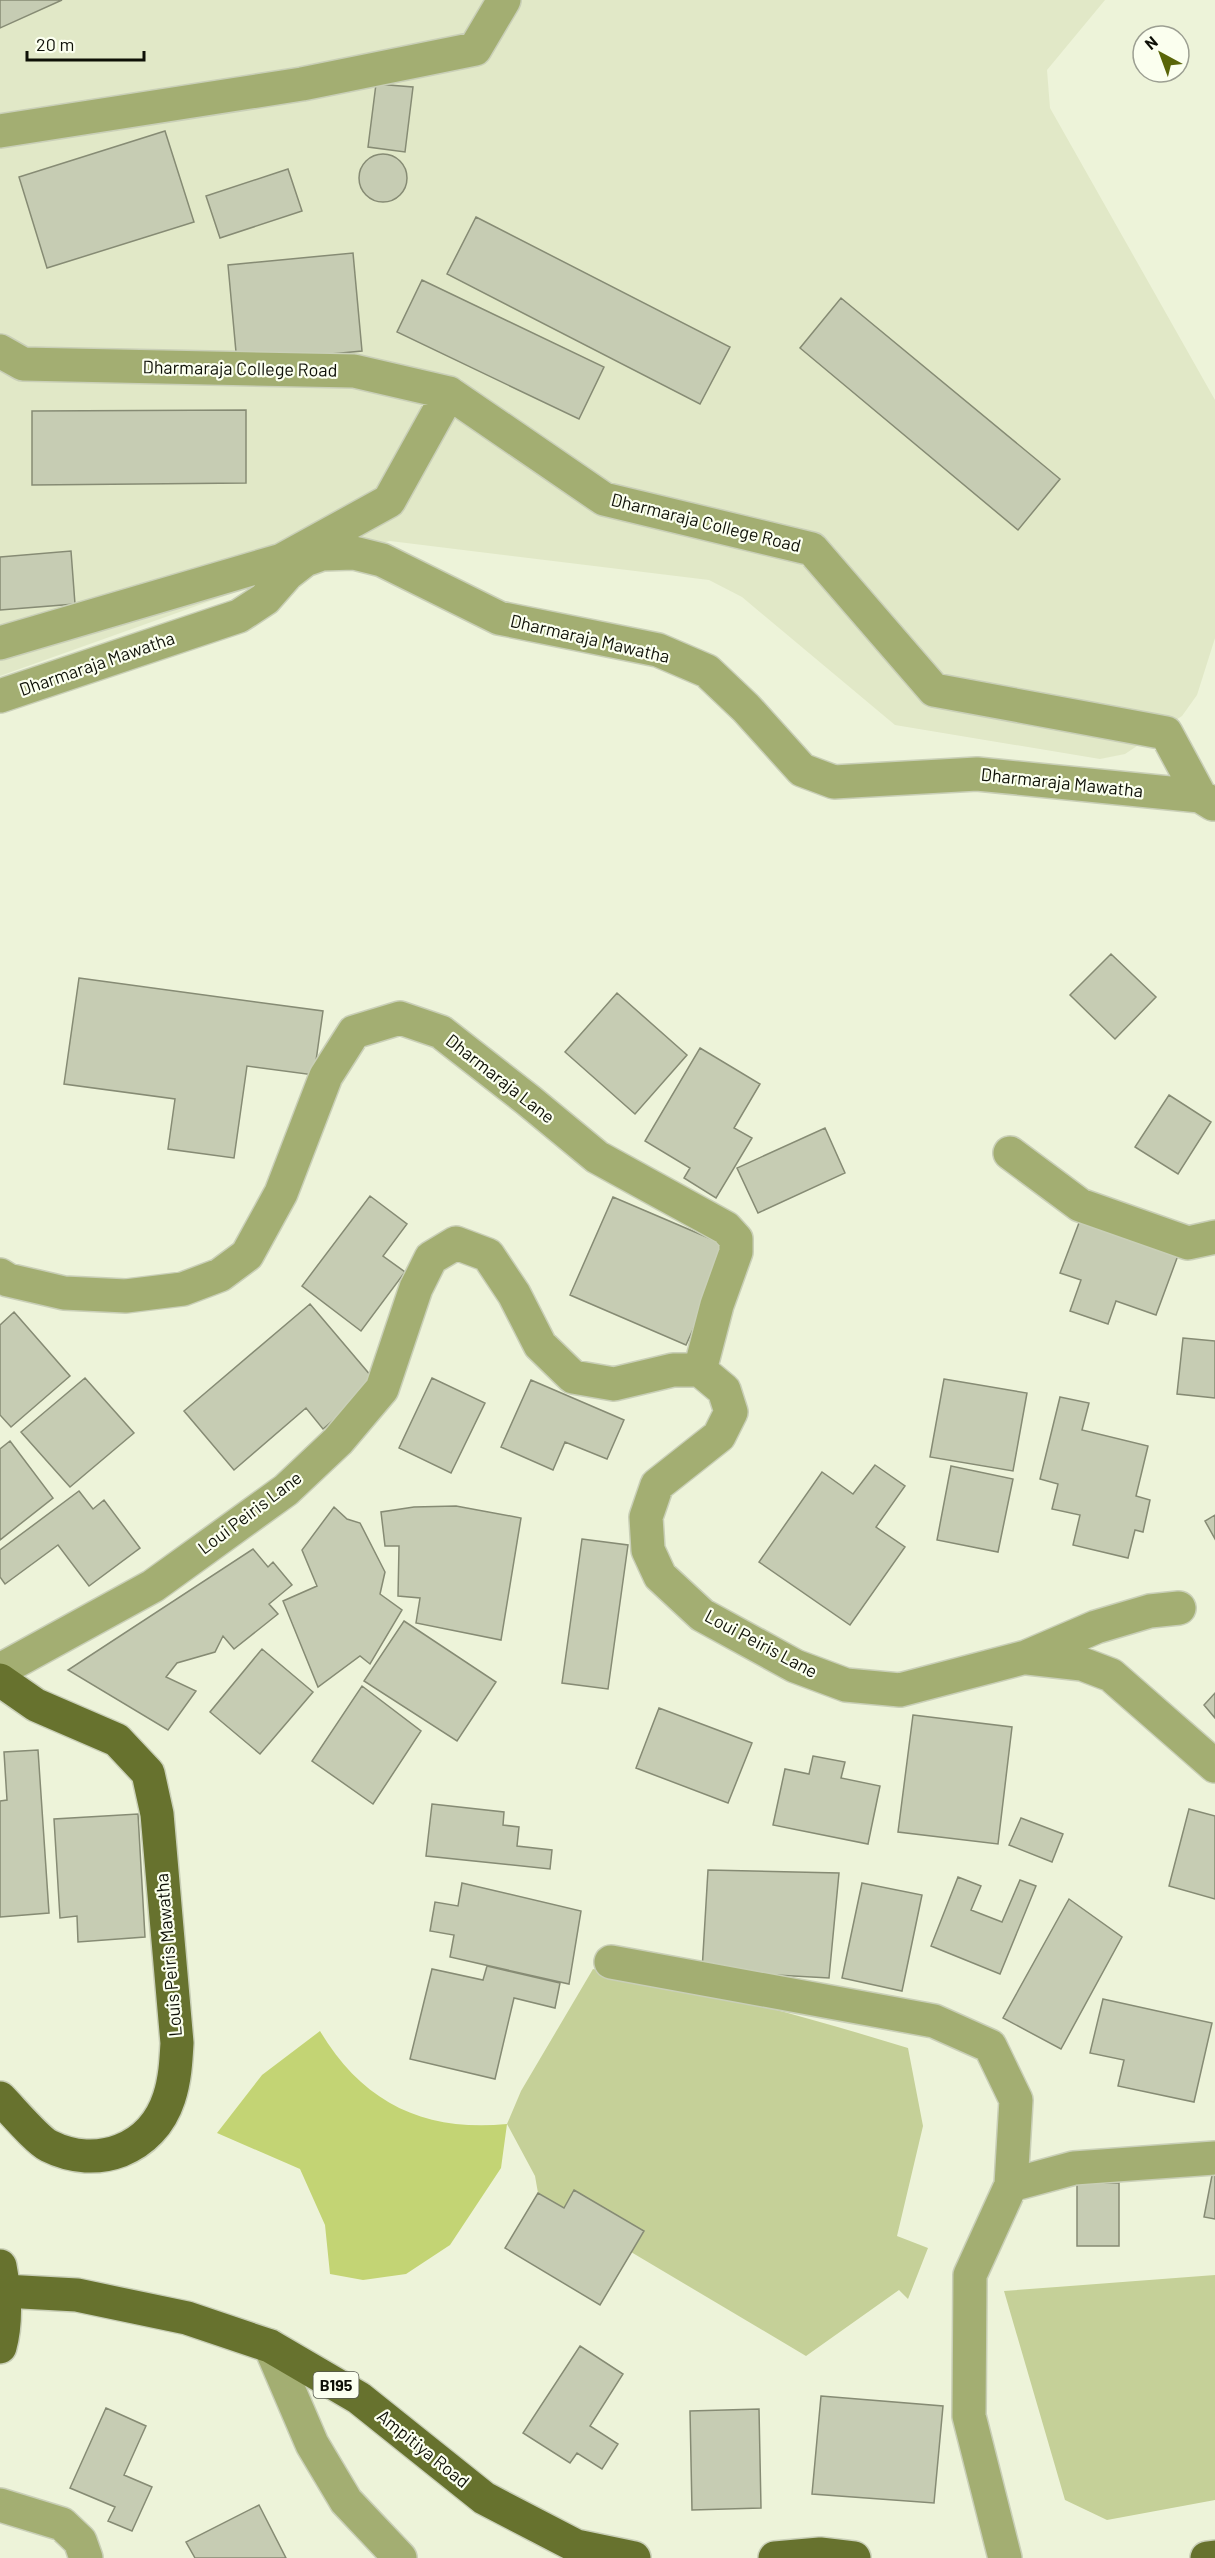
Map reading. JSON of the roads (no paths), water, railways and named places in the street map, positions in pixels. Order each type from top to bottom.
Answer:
[{"type":"main road","name":"Louis Peiris Mawatha","points":[[0,1680],[36,1705],[117,1740],[148,1773],[157,1814],[177,2043],[175,2075],[169,2099],[151,2129],[129,2149],[87,2158],[48,2146],[0,2098]]},
{"type":"main road","name":"Ampitiya Road","points":[[2,2279],[187,2318],[270,2346],[359,2398],[484,2498],[576,2546],[634,2558]]},
{"type":"main road","points":[[0,2347],[3,2336],[2,2279]]},
{"type":"main road","points":[[776,2558],[820,2554],[854,2558]]},
{"type":"main road","points":[[1207,2558],[1215,2557]]},
{"type":"street","points":[[0,131],[302,84],[475,49],[504,0]]},
{"type":"street","name":"Dharmaraja College Road","points":[[0,351],[23,364],[354,371],[449,393],[604,499],[812,549],[934,690],[1167,733],[1207,800]]},
{"type":"street","points":[[0,643],[282,560],[389,501],[449,393]]},
{"type":"street","name":"Dharmaraja Mawatha","points":[[0,696],[239,616],[266,599],[287,574],[305,560],[322,554],[354,553],[382,560],[499,618],[658,650],[707,671],[746,708],[802,770],[834,782],[977,774],[1207,800]]},
{"type":"street","name":"Dharmaraja Lane","points":[[0,1275],[8,1280],[64,1293],[126,1296],[183,1289],[220,1275],[247,1255],[282,1193],[326,1076],[354,1032],[400,1018],[441,1032],[597,1157],[726,1228],[736,1239],[736,1252],[717,1305],[700,1370]]},
{"type":"street","points":[[1010,1153],[1080,1204],[1188,1243],[1215,1237]]},
{"type":"street","name":"Loui Peiris Lane","points":[[0,1670],[153,1586],[294,1482],[338,1441],[382,1389],[416,1288],[431,1258],[456,1243],[488,1256],[513,1294],[540,1346],[573,1377],[614,1384],[673,1370],[700,1370],[724,1390],[731,1412],[719,1436],[657,1485],[646,1517],[648,1550],[660,1576],[702,1615],[795,1666],[846,1685],[900,1690],[1026,1657],[1096,1627],[1150,1611],[1179,1608]]},
{"type":"street","points":[[1026,1657],[1082,1664],[1111,1675],[1215,1766]]},
{"type":"street","points":[[611,1962],[934,2021],[990,2046],[1016,2100],[1011,2185],[970,2275],[969,2416],[1005,2558]]},
{"type":"street","points":[[1011,2185],[1074,2168],[1215,2158]]},
{"type":"street","points":[[270,2346],[312,2444],[346,2501],[400,2558]]},
{"type":"street","points":[[0,2505],[62,2524],[80,2541],[86,2558]]}]
